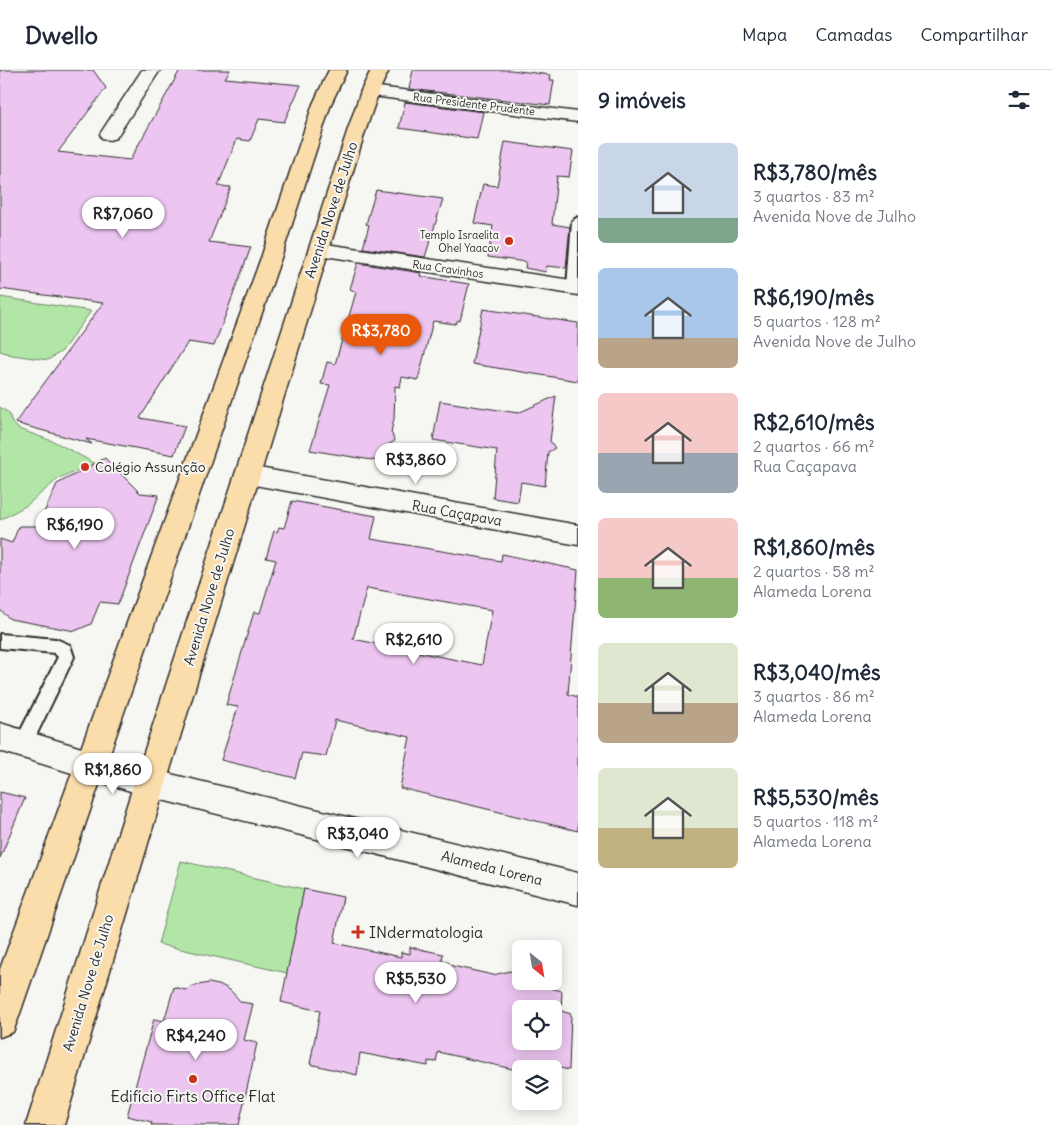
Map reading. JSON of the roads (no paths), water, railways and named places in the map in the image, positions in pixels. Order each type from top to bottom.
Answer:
[{"type":"main road","points":[[0,1019],[269,264],[322,104],[338,70]]},
{"type":"main road","name":"Avenida Nove de Julho","points":[[45,1125],[150,783],[319,249],[375,81]]},
{"type":"street","points":[[109,134],[151,70]]},
{"type":"street","name":"Rua Presidente Prudente","points":[[375,81],[574,116]]},
{"type":"street","points":[[574,116],[578,98]]},
{"type":"street","name":"Rua Cravinhos","points":[[319,249],[576,288]]},
{"type":"street","name":"Rua Caçapava","points":[[248,475],[578,535]]},
{"type":"street","name":"Alameda Lorena","points":[[11,741],[150,783],[578,889]]},
{"type":"lane","points":[[576,288],[572,267],[577,250],[578,221]]},
{"type":"lane","points":[[0,641],[56,646],[64,650],[66,657],[11,741]]},
{"type":"place","name":"Templo Israelita Ohel Yaacov","points":[[509,241]]},
{"type":"place","name":"Colégio Assunção","points":[[85,467]]},
{"type":"place","name":"INdermatologia","points":[[358,932]]},
{"type":"place","name":"Edifício Firts Office Flat","points":[[193,1079]]}]
